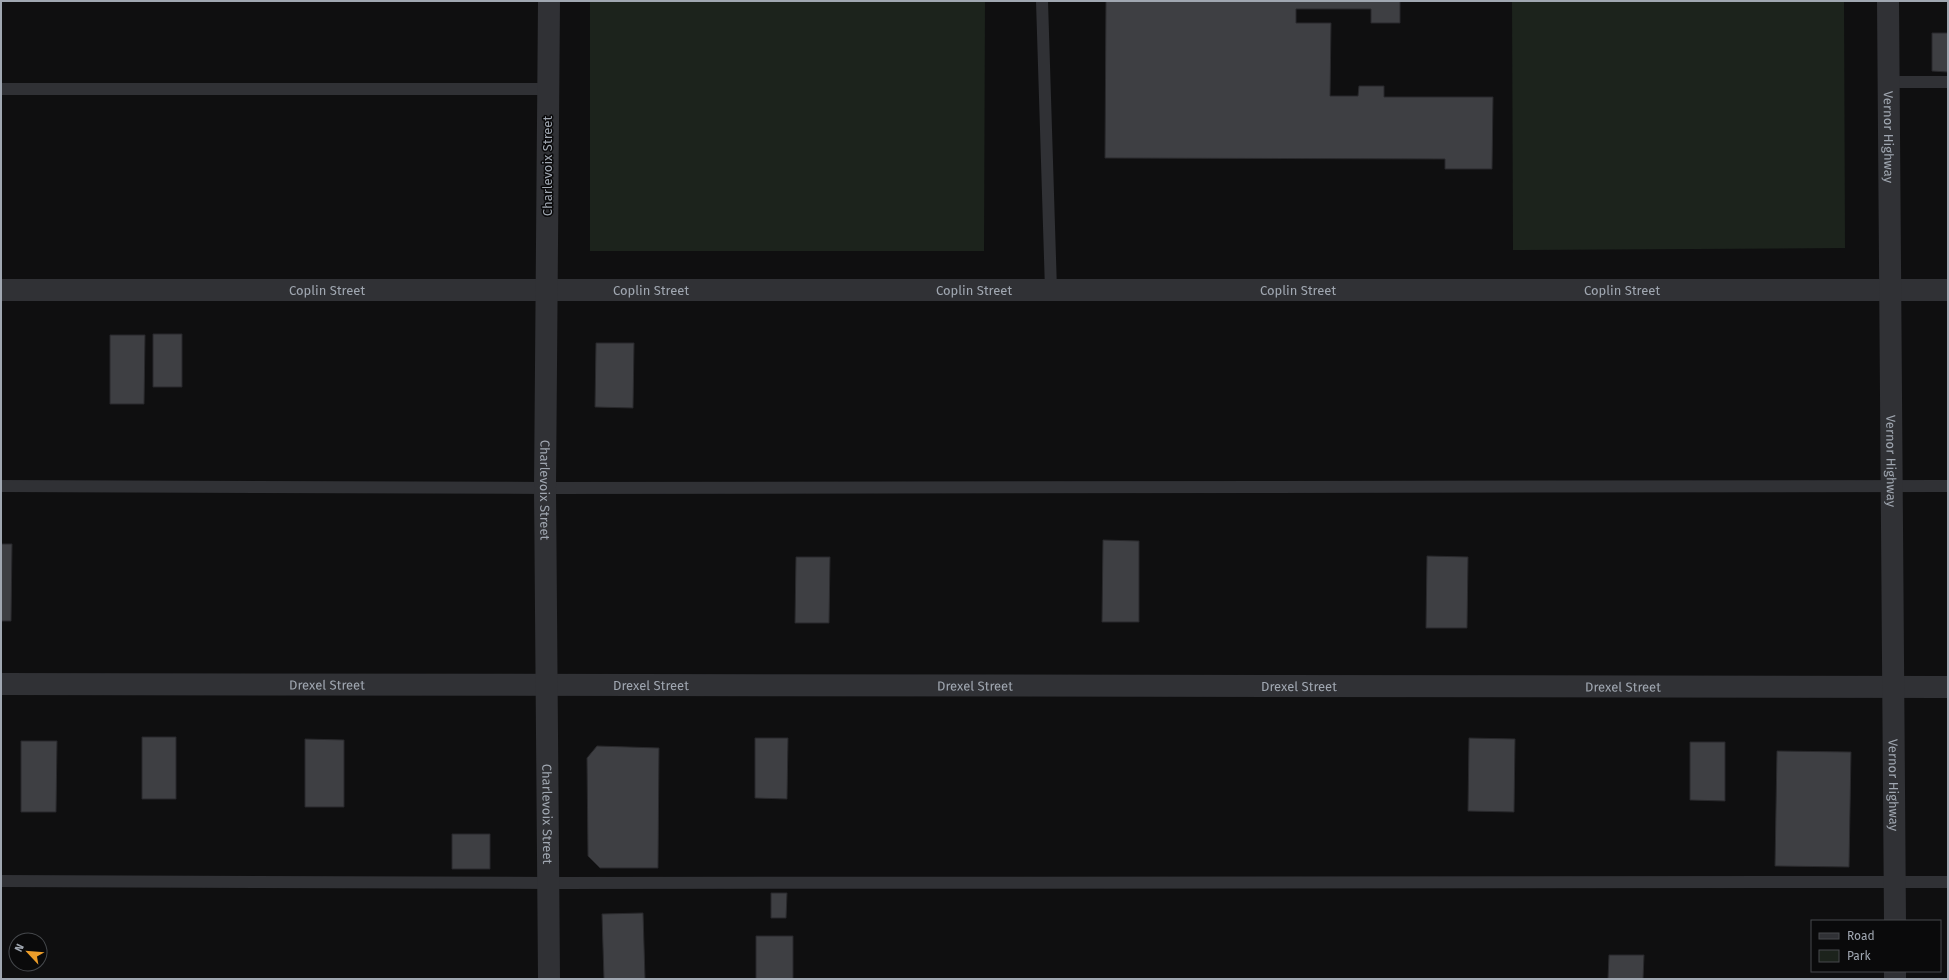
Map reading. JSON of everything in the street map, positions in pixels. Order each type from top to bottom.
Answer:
[{"type":"street","name":"Charlevoix Street","points":[[548,1],[545,488],[550,979]]},
{"type":"street","name":"Vernor Highway","points":[[1888,1],[1895,920]]},
{"type":"street","name":"Coplin Street","points":[[1,290],[1948,290]]},
{"type":"street","name":"Drexel Street","points":[[1,684],[1948,687]]},
{"type":"lane","points":[[1042,1],[1051,290]]},
{"type":"lane","points":[[1889,82],[1948,82]]},
{"type":"lane","points":[[1,89],[548,89]]},
{"type":"lane","points":[[1,486],[545,488],[1948,486]]},
{"type":"lane","points":[[1,881],[548,883],[1948,882]]},
{"type":"green space","points":[[590,1],[985,1],[984,251],[590,251]]},
{"type":"green space","points":[[1512,1],[1844,1],[1845,248],[1513,250]]},
{"type":"building","points":[[1106,1],[1400,1],[1400,23],[1371,23],[1371,9],[1296,9],[1296,23],[1331,23],[1330,96],[1358,96],[1359,86],[1384,86],[1384,97],[1493,97],[1492,169],[1445,169],[1445,159],[1105,158]]},
{"type":"building","points":[[1932,33],[1948,33],[1948,72],[1932,71]]},
{"type":"building","points":[[153,334],[182,334],[182,387],[153,387]]},
{"type":"building","points":[[110,335],[145,335],[144,404],[110,404]]},
{"type":"building","points":[[596,343],[634,343],[633,408],[595,407]]},
{"type":"building","points":[[1103,540],[1139,541],[1139,622],[1102,622]]},
{"type":"building","points":[[1,544],[12,544],[11,621],[1,621]]},
{"type":"building","points":[[1427,556],[1468,557],[1467,628],[1426,628]]},
{"type":"building","points":[[796,557],[830,557],[829,623],[795,623]]},
{"type":"building","points":[[142,737],[176,737],[176,799],[142,799]]},
{"type":"building","points":[[755,738],[788,738],[787,799],[755,798]]},
{"type":"building","points":[[1469,738],[1515,739],[1514,812],[1468,811]]},
{"type":"building","points":[[305,739],[344,740],[344,807],[305,807]]},
{"type":"building","points":[[21,741],[57,741],[56,812],[21,812]]},
{"type":"building","points":[[1690,742],[1725,742],[1725,801],[1690,800]]},
{"type":"building","points":[[597,746],[659,748],[658,868],[600,868],[588,856],[587,758]]},
{"type":"building","points":[[1777,751],[1851,752],[1849,867],[1775,866]]},
{"type":"building","points":[[452,834],[490,834],[490,869],[452,869]]},
{"type":"building","points":[[771,893],[787,893],[786,918],[771,918]]},
{"type":"building","points":[[643,913],[645,979],[604,979],[602,914]]},
{"type":"building","points":[[756,936],[793,936],[793,979],[756,979]]},
{"type":"building","points":[[1609,955],[1644,955],[1643,979],[1608,979]]}]
